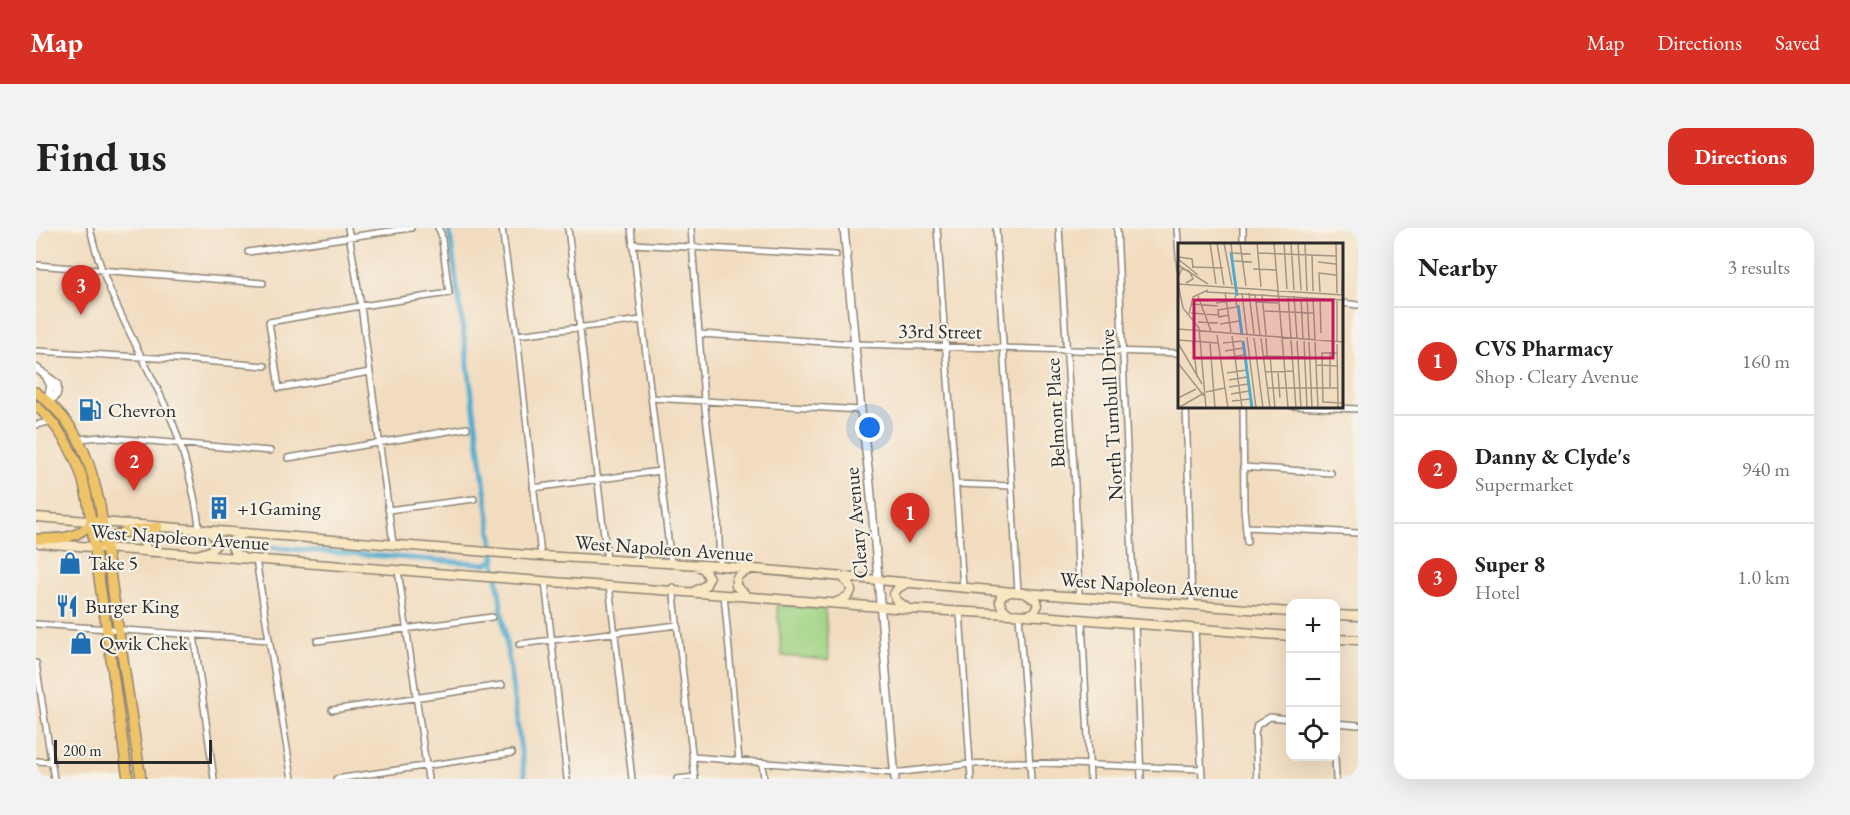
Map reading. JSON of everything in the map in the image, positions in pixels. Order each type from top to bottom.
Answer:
[{"type":"highway","points":[[36,392],[47,401],[80,439],[91,467],[100,506],[94,522],[73,537],[36,541]]},
{"type":"highway","points":[[38,409],[47,401]]},
{"type":"highway","points":[[38,409],[52,421],[78,467],[102,546],[119,630],[141,779]]},
{"type":"highway","points":[[38,409],[51,413],[69,425]]},
{"type":"highway","points":[[128,779],[96,560],[102,546],[120,533],[158,527]]},
{"type":"main road","name":"West Napoleon Avenue","points":[[36,517],[841,576],[1079,597],[1286,612]]},
{"type":"main road","points":[[150,552],[143,540],[158,527]]},
{"type":"main road","points":[[197,555],[210,551],[216,545],[215,537],[202,529]]},
{"type":"main road","points":[[245,559],[235,553],[231,545],[234,538],[246,533]]},
{"type":"main road","name":"West Napoleon Avenue","points":[[36,541],[150,552],[673,588],[880,607],[1082,619],[1286,636]]},
{"type":"main road","points":[[695,565],[704,569],[709,578],[706,585],[695,591]]},
{"type":"main road","points":[[747,596],[736,586],[736,579],[741,573],[750,570]]},
{"type":"main road","points":[[837,602],[848,597],[852,590],[841,576]]},
{"type":"main road","points":[[908,609],[896,600],[894,594],[898,588],[909,582]]},
{"type":"main road","points":[[1009,614],[1001,606],[1001,596],[1017,592],[1034,598],[1038,605],[1034,612],[1024,615]]},
{"type":"main road","points":[[1340,615],[1358,616]]},
{"type":"main road","points":[[1340,639],[1358,640]]},
{"type":"street","points":[[90,228],[102,270],[170,414],[181,444],[202,529]]},
{"type":"street","points":[[348,228],[361,306],[393,543]]},
{"type":"street","points":[[248,252],[411,228]]},
{"type":"street","points":[[370,372],[279,388],[269,322],[449,293],[441,233],[438,228]]},
{"type":"street","points":[[502,228],[517,335],[541,555]]},
{"type":"street","points":[[568,228],[607,560]]},
{"type":"street","points":[[631,228],[670,564]]},
{"type":"street","points":[[691,228],[704,400],[717,505],[720,567]]},
{"type":"street","name":"Cleary Avenue","points":[[844,228],[870,484],[895,776]]},
{"type":"street","points":[[937,228],[963,587]]},
{"type":"street","points":[[996,228],[1017,592]]},
{"type":"street","name":"Belmont Place","points":[[1059,228],[1075,485],[1079,597]]},
{"type":"street","name":"North Turnbull Drive","points":[[1117,228],[1134,600]]},
{"type":"street","points":[[1177,228],[1178,248]]},
{"type":"street","points":[[632,244],[836,255]]},
{"type":"street","points":[[36,266],[263,283]]},
{"type":"street","points":[[1343,303],[1358,305]]},
{"type":"street","points":[[517,335],[642,320]]},
{"type":"street","name":"33rd Street","points":[[700,334],[855,344],[1178,353]]},
{"type":"street","points":[[36,351],[266,366]]},
{"type":"street","points":[[36,368],[46,375],[51,386],[47,401]]},
{"type":"street","points":[[651,398],[861,410]]},
{"type":"street","points":[[1186,408],[1192,606]]},
{"type":"street","points":[[1243,408],[1247,542]]},
{"type":"street","points":[[1336,408],[1358,409]]},
{"type":"street","points":[[36,425],[52,421]]},
{"type":"street","points":[[288,458],[467,428]]},
{"type":"street","points":[[80,439],[101,437],[270,451]]},
{"type":"street","points":[[1244,467],[1331,473]]},
{"type":"street","points":[[533,488],[660,471]]},
{"type":"street","points":[[956,484],[1012,486]]},
{"type":"street","points":[[388,510],[474,499]]},
{"type":"street","points":[[1246,527],[1358,533]]},
{"type":"street","points":[[256,560],[292,779]]},
{"type":"street","points":[[398,570],[428,779]]},
{"type":"street","points":[[545,580],[567,779]]},
{"type":"street","points":[[609,585],[632,779]]},
{"type":"street","points":[[673,588],[695,778],[677,779]]},
{"type":"street","points":[[724,594],[739,761]]},
{"type":"street","points":[[960,612],[971,779]]},
{"type":"street","points":[[1024,615],[1031,779]]},
{"type":"street","points":[[317,641],[492,617]]},
{"type":"street","points":[[1082,619],[1090,779]]},
{"type":"street","points":[[1136,623],[1141,779]]},
{"type":"street","points":[[36,624],[270,640]]},
{"type":"street","points":[[519,644],[678,625]]},
{"type":"street","points":[[1195,629],[1202,779]]},
{"type":"street","points":[[194,634],[214,779]]},
{"type":"street","points":[[36,663],[38,693],[54,779]]},
{"type":"street","points":[[332,710],[502,685]]},
{"type":"street","points":[[1257,779],[1255,734],[1257,724],[1270,717],[1286,719]]},
{"type":"street","points":[[1340,723],[1358,725]]},
{"type":"street","points":[[336,779],[512,753]]},
{"type":"street","points":[[693,757],[895,776],[970,764],[1018,762],[1201,769]]},
{"type":"street","points":[[36,761],[51,762]]},
{"type":"street","points":[[1335,761],[1336,779]]},
{"type":"street","points":[[762,762],[764,779]]},
{"type":"green space","points":[[777,605],[825,609],[829,660],[782,656]]},
{"type":"waterway","points":[[449,228],[525,779]]},
{"type":"waterway","points":[[254,546],[485,564],[495,557]]},
{"type":"place","name":"Super 8","points":[[81,315]]},
{"type":"place","name":"Chevron","points":[[90,410]]},
{"type":"place","name":"Danny & Clyde's","points":[[134,491]]},
{"type":"place","name":"+1Gaming","points":[[219,508]]},
{"type":"place","name":"CVS Pharmacy","points":[[910,543]]},
{"type":"place","name":"Take 5","points":[[70,563]]},
{"type":"place","name":"Burger King","points":[[67,606]]},
{"type":"place","name":"Qwik Chek","points":[[81,643]]}]
